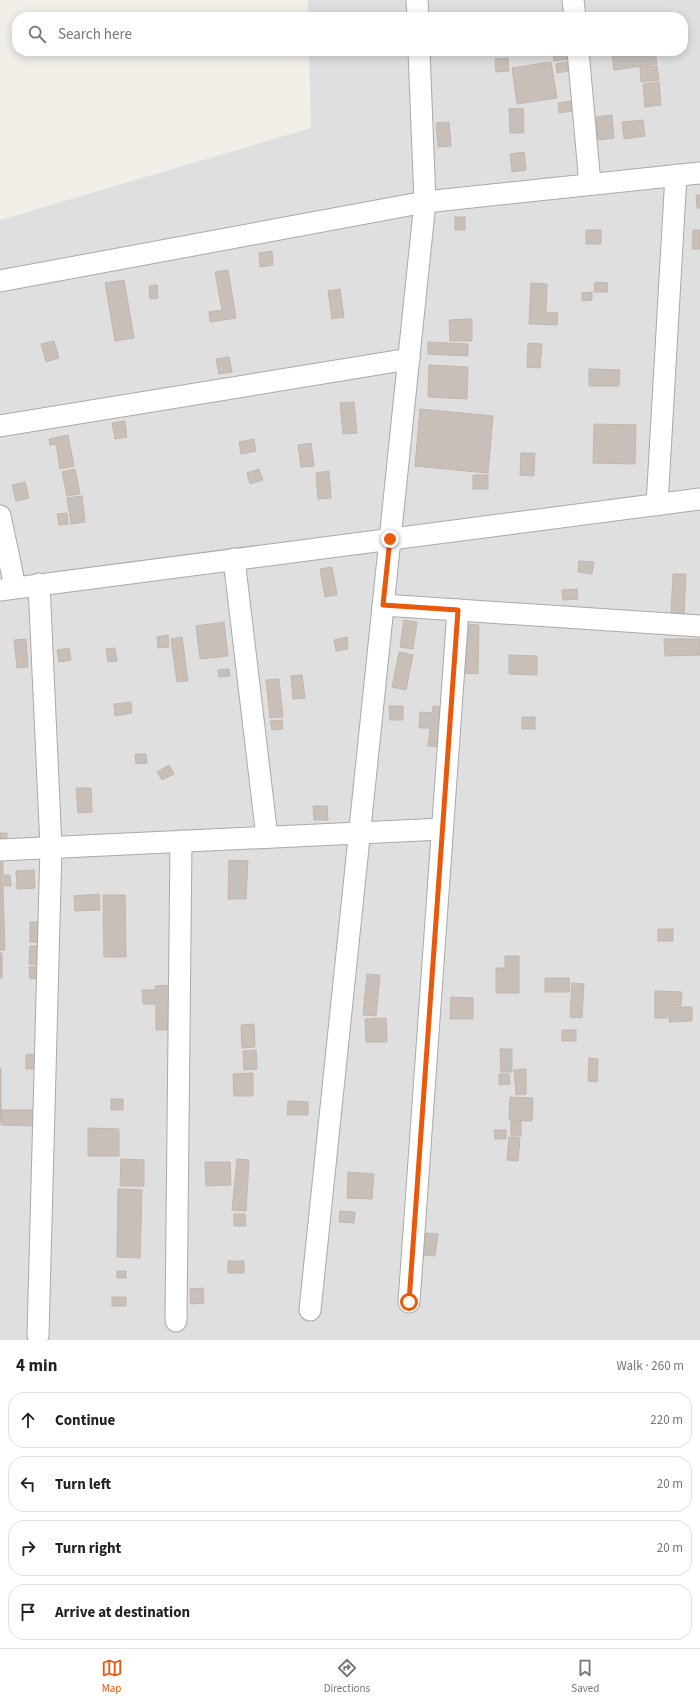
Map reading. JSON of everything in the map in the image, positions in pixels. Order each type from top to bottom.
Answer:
[{"type":"street","points":[[417,0],[418,12]]},
{"type":"street","points":[[573,0],[574,12]]},
{"type":"street","points":[[310,1310],[425,202],[419,56]]},
{"type":"street","points":[[578,56],[590,184]]},
{"type":"street","points":[[0,281],[425,202],[700,173]]},
{"type":"street","points":[[657,505],[676,175]]},
{"type":"street","points":[[0,426],[409,358]]},
{"type":"street","points":[[0,516],[8,588],[700,499]]},
{"type":"street","points":[[234,559],[267,838]]},
{"type":"street","points":[[38,584],[51,847],[38,1335]]},
{"type":"street","points":[[383,605],[700,626]]},
{"type":"street","points":[[409,1302],[458,610]]},
{"type":"street","points":[[0,850],[442,829]]},
{"type":"street","points":[[176,1321],[181,841]]},
{"type":"shaded area","points":[[308,0],[700,0],[700,1340],[0,1340],[0,220],[311,128],[309,56],[688,56],[688,12],[308,12]]},
{"type":"building","points":[[553,56],[567,56],[568,59],[554,61]]},
{"type":"building","points":[[612,56],[656,56],[657,64],[614,70]]},
{"type":"building","points":[[508,58],[509,71],[496,72],[495,59]]},
{"type":"building","points":[[551,62],[557,98],[517,104],[512,68]]},
{"type":"building","points":[[567,62],[568,71],[557,73],[556,64]]},
{"type":"building","points":[[657,66],[659,80],[641,82],[640,67]]},
{"type":"building","points":[[659,82],[661,105],[645,107],[643,84]]},
{"type":"building","points":[[571,101],[572,111],[559,113],[558,103]]},
{"type":"building","points":[[523,108],[524,133],[510,133],[509,109]]},
{"type":"building","points":[[612,115],[614,138],[598,140],[596,117]]},
{"type":"building","points":[[643,120],[645,136],[624,139],[622,122]]},
{"type":"building","points":[[449,122],[451,146],[438,147],[436,123]]},
{"type":"building","points":[[524,152],[526,170],[512,172],[510,154]]},
{"type":"building","points":[[696,195],[700,195],[700,208],[697,208]]},
{"type":"building","points":[[455,217],[465,217],[465,230],[455,230]]},
{"type":"building","points":[[586,230],[601,230],[601,244],[586,244]]},
{"type":"building","points":[[693,230],[700,230],[700,249],[692,249]]},
{"type":"building","points":[[272,251],[273,265],[260,267],[259,253]]},
{"type":"building","points":[[228,270],[236,318],[210,322],[209,312],[222,310],[215,272]]},
{"type":"building","points":[[124,280],[134,338],[115,341],[105,283]]},
{"type":"building","points":[[595,282],[608,283],[607,292],[594,292]]},
{"type":"building","points":[[531,283],[547,284],[546,312],[558,313],[557,325],[529,324]]},
{"type":"building","points":[[157,285],[158,298],[150,299],[149,286]]},
{"type":"building","points":[[340,289],[344,317],[332,319],[328,291]]},
{"type":"building","points":[[592,292],[592,300],[582,301],[582,293]]},
{"type":"building","points":[[472,319],[472,341],[450,341],[449,320]]},
{"type":"building","points":[[54,341],[59,358],[46,362],[41,344]]},
{"type":"building","points":[[428,342],[468,344],[468,356],[428,354]]},
{"type":"building","points":[[528,343],[542,344],[540,368],[527,367]]},
{"type":"building","points":[[229,357],[232,372],[219,374],[216,359]]},
{"type":"building","points":[[429,365],[468,367],[467,399],[428,397]]},
{"type":"building","points":[[589,369],[620,370],[619,386],[589,386]]},
{"type":"building","points":[[354,402],[357,433],[343,434],[340,403]]},
{"type":"building","points":[[420,409],[493,416],[488,473],[415,466]]},
{"type":"building","points":[[125,421],[127,437],[115,439],[112,423]]},
{"type":"building","points":[[594,424],[636,425],[635,464],[593,463]]},
{"type":"building","points":[[68,435],[74,466],[60,469],[56,444],[50,445],[49,439]]},
{"type":"building","points":[[254,439],[256,451],[241,454],[239,442]]},
{"type":"building","points":[[311,443],[314,466],[301,467],[298,445]]},
{"type":"building","points":[[521,453],[535,453],[534,476],[520,475]]},
{"type":"building","points":[[75,469],[80,494],[67,496],[62,472]]},
{"type":"building","points":[[259,469],[263,480],[250,484],[247,473]]},
{"type":"building","points":[[329,471],[331,498],[318,499],[316,473]]},
{"type":"building","points":[[473,475],[488,475],[488,489],[473,489]]},
{"type":"building","points":[[25,482],[29,498],[16,501],[12,485]]},
{"type":"building","points":[[82,496],[85,522],[71,524],[67,498]]},
{"type":"building","points":[[67,513],[68,524],[59,525],[57,514]]},
{"type":"building","points":[[579,561],[594,562],[592,574],[578,572]]},
{"type":"building","points":[[332,567],[337,595],[325,597],[320,569]]},
{"type":"building","points":[[673,574],[686,574],[684,615],[671,614]]},
{"type":"building","points":[[577,589],[578,599],[563,600],[562,590]]},
{"type":"building","points":[[404,620],[417,622],[413,649],[400,647]]},
{"type":"building","points":[[224,622],[228,656],[200,659],[196,626]]},
{"type":"building","points":[[464,624],[479,625],[478,674],[464,673]]},
{"type":"building","points":[[168,635],[169,647],[158,648],[157,637]]},
{"type":"building","points":[[182,637],[188,681],[177,682],[171,639]]},
{"type":"building","points":[[347,637],[348,649],[336,651],[334,640]]},
{"type":"building","points":[[26,639],[28,667],[17,668],[14,640]]},
{"type":"building","points":[[664,639],[700,639],[700,655],[665,656]]},
{"type":"building","points":[[69,648],[71,660],[59,662],[57,650]]},
{"type":"building","points":[[115,648],[117,661],[108,662],[106,649]]},
{"type":"building","points":[[399,652],[413,655],[406,690],[392,687]]},
{"type":"building","points":[[509,655],[537,656],[537,675],[509,674]]},
{"type":"building","points":[[229,669],[230,676],[219,677],[218,670]]},
{"type":"building","points":[[302,675],[305,698],[293,699],[291,676]]},
{"type":"building","points":[[279,679],[283,717],[270,718],[266,680]]},
{"type":"building","points":[[131,702],[132,713],[115,716],[114,704]]},
{"type":"building","points":[[389,706],[403,706],[403,720],[390,720]]},
{"type":"building","points":[[433,706],[446,707],[444,747],[428,746],[430,728],[419,728],[420,712],[432,713]]},
{"type":"building","points":[[522,717],[535,717],[535,729],[522,729]]},
{"type":"building","points":[[282,720],[283,729],[272,730],[270,721]]},
{"type":"building","points":[[135,754],[146,754],[147,763],[136,764]]},
{"type":"building","points":[[169,765],[174,774],[162,780],[157,772]]},
{"type":"building","points":[[76,788],[91,788],[92,812],[78,813]]},
{"type":"building","points":[[313,806],[327,806],[328,820],[314,820]]},
{"type":"building","points":[[0,833],[7,833],[7,846],[0,846]]},
{"type":"building","points":[[229,860],[248,861],[246,899],[228,899]]},
{"type":"building","points":[[0,862],[3,862],[3,875],[10,875],[11,886],[0,886]]},
{"type":"building","points":[[34,870],[35,888],[17,889],[16,871]]},
{"type":"building","points":[[0,887],[3,887],[5,950],[0,950]]},
{"type":"building","points":[[99,894],[100,910],[75,911],[74,896]]},
{"type":"building","points":[[103,895],[125,895],[126,957],[104,957]]},
{"type":"building","points":[[30,922],[42,922],[42,942],[30,942]]},
{"type":"building","points":[[658,929],[673,929],[673,941],[658,941]]},
{"type":"building","points":[[30,946],[42,946],[42,965],[29,964]]},
{"type":"building","points":[[0,953],[2,953],[2,978],[0,978]]},
{"type":"building","points":[[505,956],[519,956],[519,993],[496,993],[496,968],[505,968]]},
{"type":"building","points":[[40,966],[41,978],[30,979],[29,967]]},
{"type":"building","points":[[367,974],[380,975],[376,1016],[363,1015]]},
{"type":"building","points":[[545,978],[569,978],[570,992],[545,992]]},
{"type":"building","points":[[572,983],[584,984],[582,1018],[570,1017]]},
{"type":"building","points":[[169,985],[170,1030],[156,1030],[156,1004],[143,1004],[142,990],[156,990],[155,986]]},
{"type":"building","points":[[655,991],[682,992],[681,1006],[668,1005],[667,1018],[655,1018]]},
{"type":"building","points":[[451,997],[473,998],[473,1019],[450,1019]]},
{"type":"building","points":[[669,1007],[692,1007],[692,1021],[669,1022]]},
{"type":"building","points":[[386,1018],[387,1042],[366,1042],[365,1019]]},
{"type":"building","points":[[254,1024],[255,1047],[242,1048],[241,1025]]},
{"type":"building","points":[[562,1030],[576,1030],[576,1041],[562,1041]]},
{"type":"building","points":[[500,1049],[512,1049],[512,1072],[501,1072]]},
{"type":"building","points":[[256,1050],[257,1069],[244,1070],[243,1051]]},
{"type":"building","points":[[37,1054],[38,1069],[26,1069],[26,1055]]},
{"type":"building","points":[[589,1058],[598,1059],[597,1082],[588,1081]]},
{"type":"building","points":[[1,1069],[1,1121],[0,1121]]},
{"type":"building","points":[[526,1069],[526,1094],[516,1095],[514,1070]]},
{"type":"building","points":[[253,1073],[253,1096],[234,1096],[233,1074]]},
{"type":"building","points":[[499,1074],[509,1074],[510,1084],[499,1085]]},
{"type":"building","points":[[510,1097],[533,1098],[532,1121],[509,1120]]},
{"type":"building","points":[[111,1099],[123,1099],[123,1110],[111,1110]]},
{"type":"building","points":[[288,1101],[308,1102],[308,1115],[287,1115]]},
{"type":"building","points":[[1,1110],[35,1110],[35,1126],[1,1125]]},
{"type":"building","points":[[511,1121],[521,1121],[521,1136],[511,1136]]},
{"type":"building","points":[[88,1128],[119,1129],[119,1156],[88,1156]]},
{"type":"building","points":[[494,1130],[506,1130],[506,1139],[495,1139]]},
{"type":"building","points":[[509,1137],[520,1138],[518,1161],[507,1160]]},
{"type":"building","points":[[121,1159],[144,1160],[144,1186],[120,1186]]},
{"type":"building","points":[[237,1159],[249,1160],[246,1211],[232,1210]]},
{"type":"building","points":[[205,1162],[230,1162],[231,1185],[206,1186]]},
{"type":"building","points":[[348,1172],[374,1174],[372,1199],[347,1198]]},
{"type":"building","points":[[118,1189],[142,1190],[140,1258],[117,1257]]},
{"type":"building","points":[[340,1211],[355,1212],[354,1223],[339,1222]]},
{"type":"building","points":[[234,1214],[245,1214],[246,1226],[234,1226]]},
{"type":"building","points":[[425,1233],[438,1234],[435,1256],[422,1255]]},
{"type":"building","points":[[228,1261],[244,1261],[244,1273],[228,1273]]},
{"type":"building","points":[[117,1271],[126,1271],[126,1278],[117,1278]]},
{"type":"building","points":[[203,1288],[204,1303],[191,1304],[190,1289]]},
{"type":"building","points":[[112,1297],[126,1297],[126,1306],[112,1306]]},
{"type":"route","points":[[390,539],[383,605],[458,610],[409,1302]]}]
